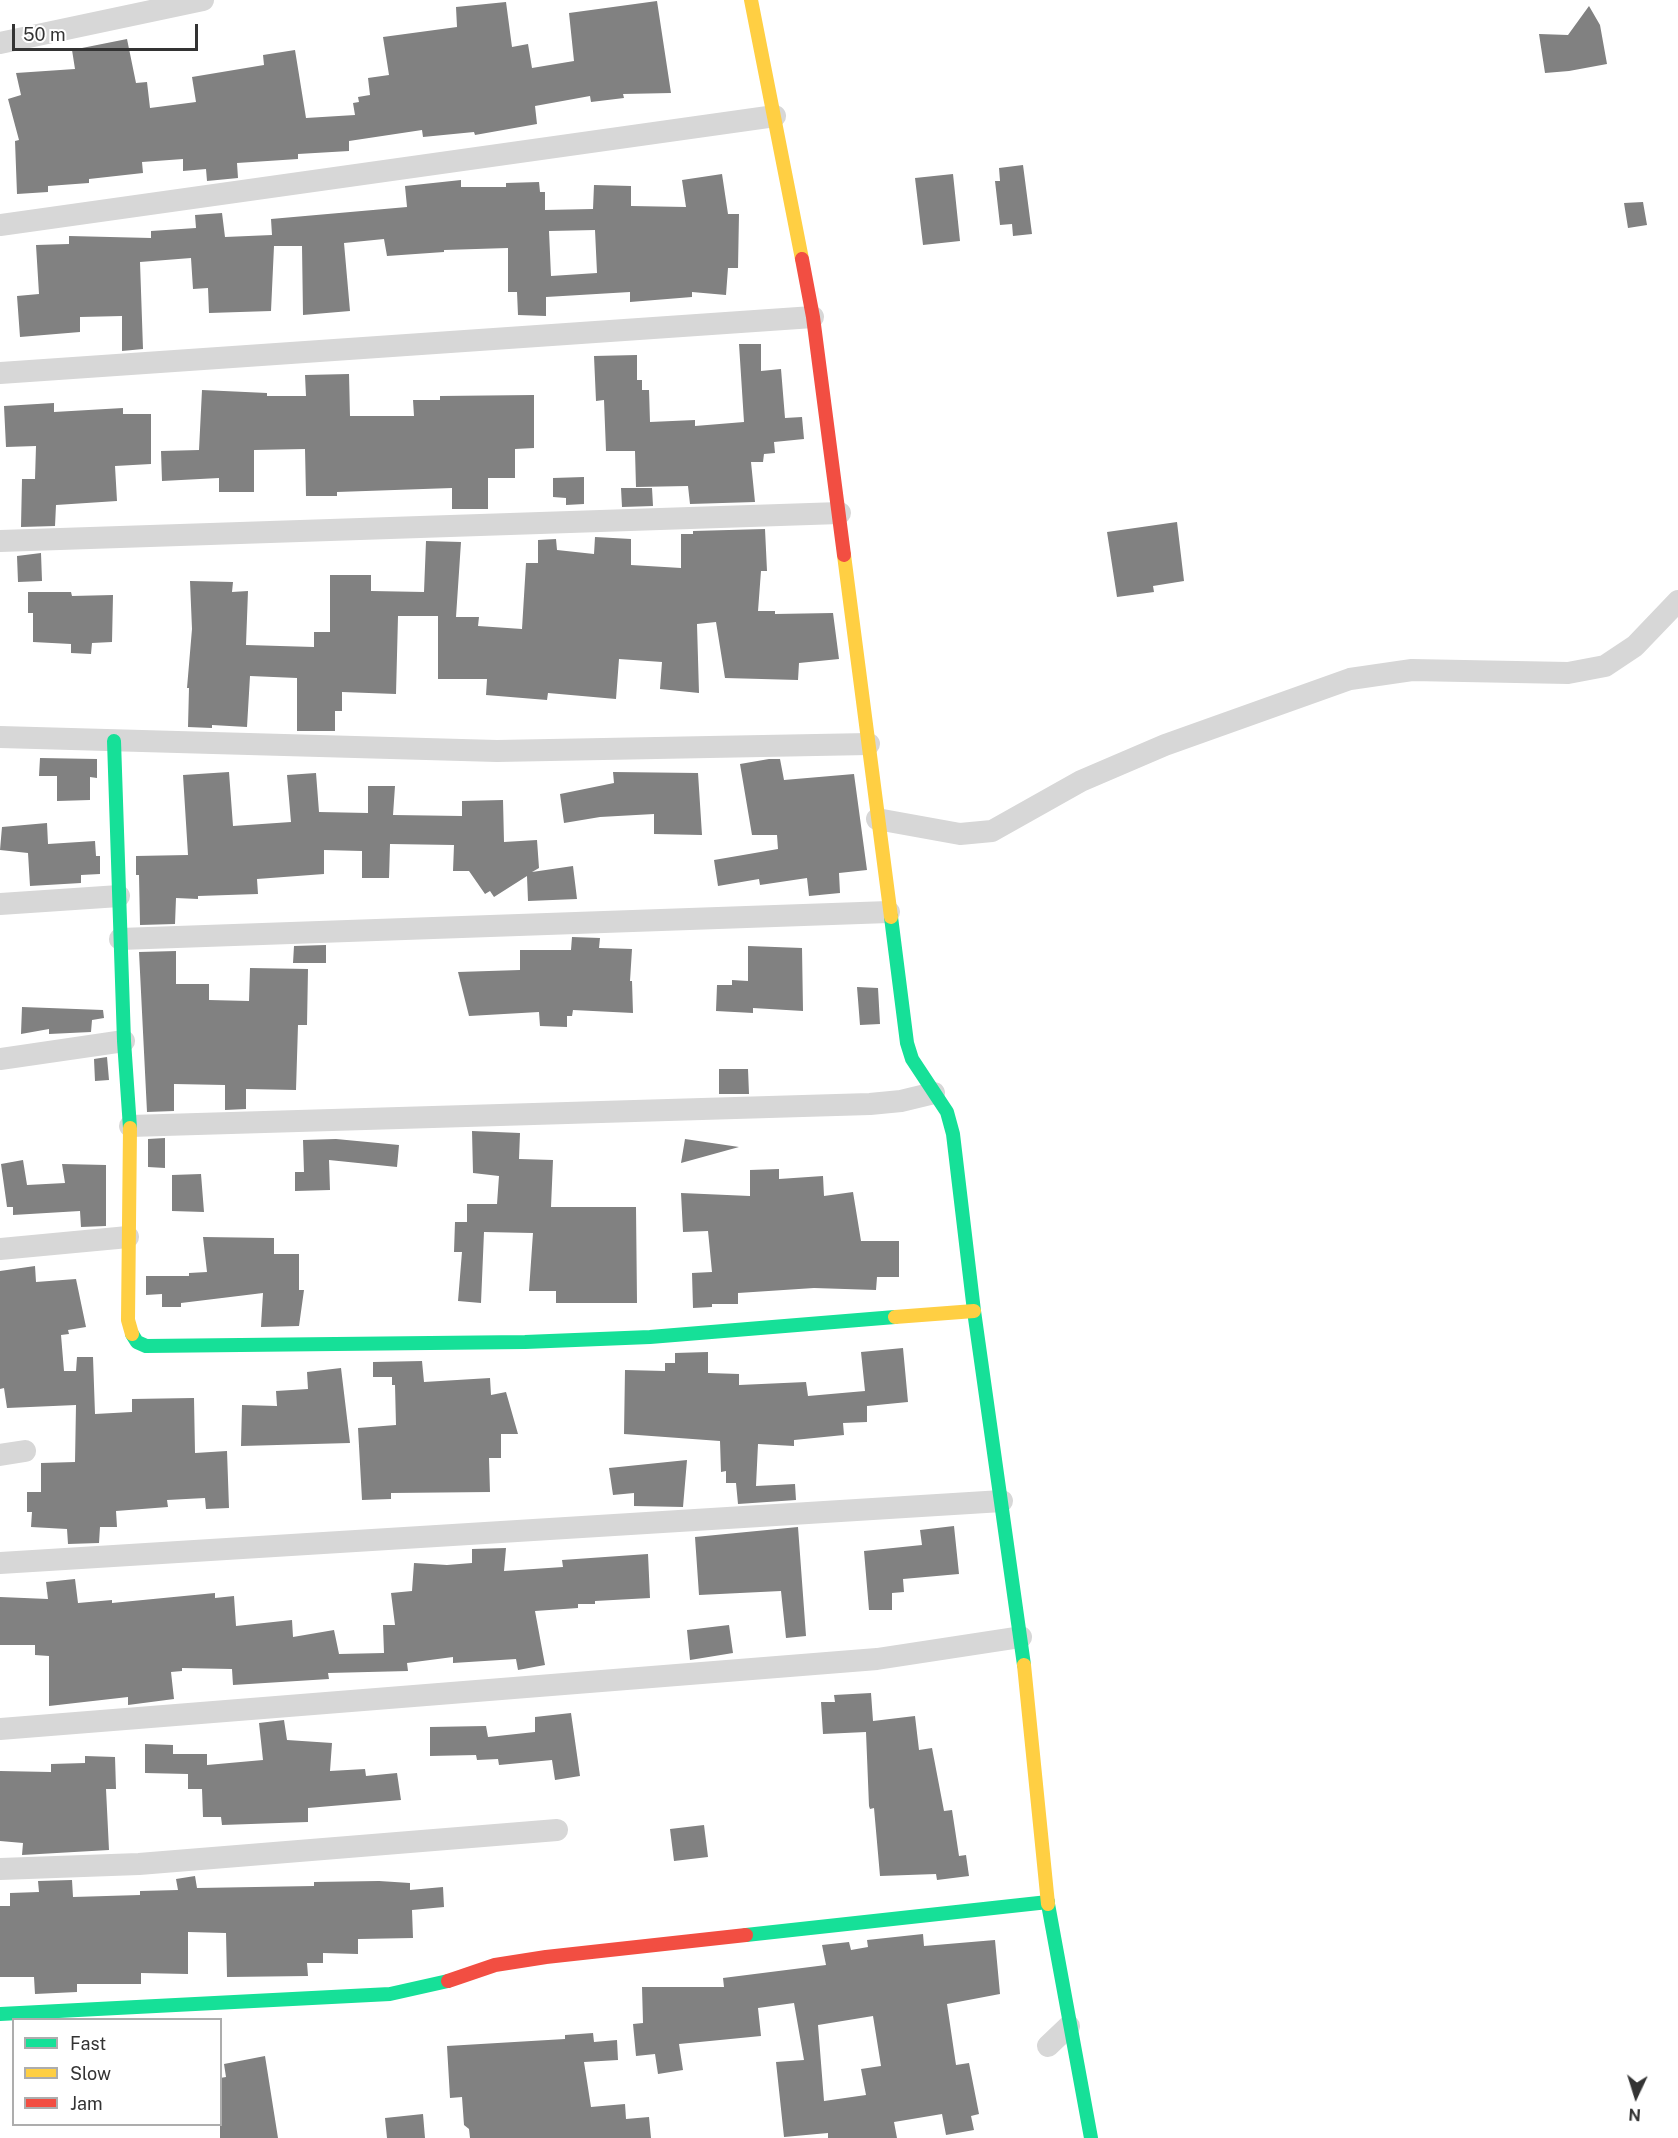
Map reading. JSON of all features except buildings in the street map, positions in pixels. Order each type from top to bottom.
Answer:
[{"type":"street","points":[[0,43],[203,0]]},
{"type":"street","points":[[751,0],[813,318],[907,1043],[912,1059],[947,1112],[953,1134],[974,1311],[1021,1637],[1048,1902],[1090,2138]]},
{"type":"street","points":[[0,225],[775,116]]},
{"type":"street","points":[[0,373],[813,318]]},
{"type":"street","points":[[0,541],[840,513]]},
{"type":"street","points":[[877,819],[960,834],[992,831],[1081,781],[1165,745],[1350,679],[1412,670],[1568,673],[1605,666],[1635,646],[1678,601]]},
{"type":"street","points":[[0,737],[497,751],[869,744]]},
{"type":"street","points":[[114,741],[124,1041],[130,1126],[128,1320],[137,1342],[146,1346],[593,1340],[974,1311]]},
{"type":"street","points":[[0,904],[119,896]]},
{"type":"street","points":[[120,939],[889,912]]},
{"type":"street","points":[[0,1059],[124,1041]]},
{"type":"street","points":[[130,1126],[870,1104],[901,1101],[934,1093]]},
{"type":"street","points":[[0,1249],[128,1237]]},
{"type":"street","points":[[0,1455],[25,1451]]},
{"type":"street","points":[[0,1563],[1002,1501]]},
{"type":"street","points":[[0,1729],[877,1659],[1021,1637]]},
{"type":"street","points":[[0,1869],[139,1864],[557,1830]]},
{"type":"street","points":[[0,2014],[390,1994],[428,1987],[495,1965],[546,1957],[1048,1902]]},
{"type":"street","points":[[1048,2046],[1069,2026]]},
{"type":"traffic: fast","points":[[114,741],[124,1041],[130,1128]]},
{"type":"traffic: fast","points":[[891,917],[907,1043],[912,1059],[947,1112],[953,1134],[974,1311],[1024,1665]]},
{"type":"traffic: fast","points":[[132,1334],[137,1342],[146,1346],[525,1342],[650,1337],[895,1317]]},
{"type":"traffic: fast","points":[[746,1935],[1048,1902]]},
{"type":"traffic: fast","points":[[1048,1904],[1091,2138]]},
{"type":"traffic: fast","points":[[0,2014],[390,1994],[448,1981]]},
{"type":"traffic: slow","points":[[751,0],[802,259]]},
{"type":"traffic: slow","points":[[844,555],[891,917]]},
{"type":"traffic: slow","points":[[130,1128],[128,1320],[132,1334]]},
{"type":"traffic: slow","points":[[895,1317],[974,1311]]},
{"type":"traffic: slow","points":[[1024,1665],[1048,1904]]},
{"type":"traffic: jam","points":[[802,259],[813,317],[844,555]]},
{"type":"traffic: jam","points":[[448,1981],[495,1965],[546,1957],[746,1935]]}]
